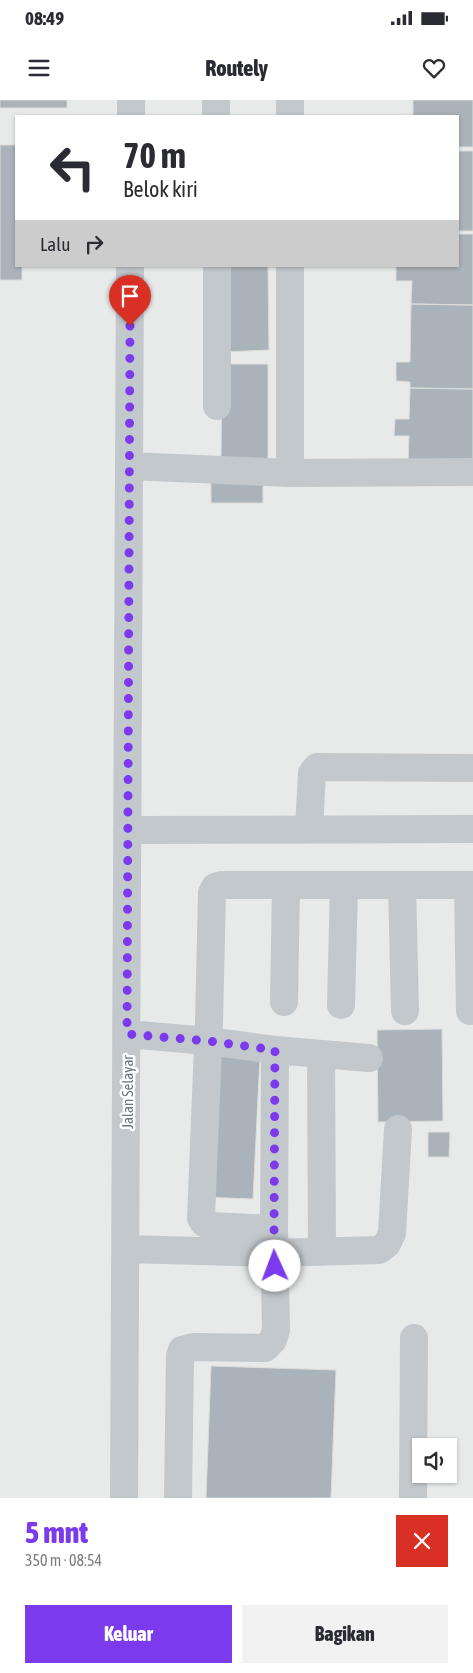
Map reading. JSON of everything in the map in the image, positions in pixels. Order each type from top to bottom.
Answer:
[{"type":"street","points":[[131,100],[131,115]]},
{"type":"street","points":[[216,100],[216,115]]},
{"type":"street","points":[[290,100],[290,115]]},
{"type":"street","name":"Jalan Selayar","points":[[124,1498],[130,267]]},
{"type":"street","points":[[217,267],[217,406]]},
{"type":"street","points":[[290,267],[290,473]]},
{"type":"street","points":[[129,466],[290,473],[473,472]]},
{"type":"street","points":[[309,829],[312,773],[317,766],[473,768]]},
{"type":"street","points":[[127,830],[473,829]]},
{"type":"street","points":[[341,1005],[344,884]]},
{"type":"street","points":[[398,1129],[392,1233],[387,1244],[379,1250],[322,1252],[204,1223],[202,1218],[212,893],[215,887],[222,885],[286,886],[344,884],[470,885],[470,1011]]},
{"type":"street","points":[[402,885],[405,1011]]},
{"type":"street","points":[[284,1002],[286,886]]},
{"type":"street","points":[[127,1034],[369,1058]]},
{"type":"street","points":[[178,1498],[180,1356],[182,1350],[193,1347],[265,1348],[272,1340],[276,1330],[274,1241],[275,1050]]},
{"type":"street","points":[[321,1054],[322,1252]]},
{"type":"street","points":[[126,1249],[274,1241]]},
{"type":"street","points":[[413,1498],[414,1338]]},
{"type":"shaded area","points":[[0,100],[473,100],[473,1498],[0,1498]]},
{"type":"building","points":[[0,100],[67,100],[67,108],[0,108]]},
{"type":"building","points":[[413,100],[473,100],[473,147],[459,147],[459,115],[413,115]]},
{"type":"building","points":[[0,145],[15,145],[15,267],[22,267],[22,280],[0,280]]},
{"type":"building","points":[[459,151],[473,151],[473,231],[459,231]]},
{"type":"building","points":[[459,234],[473,234],[473,305],[411,304],[412,281],[396,281],[396,267],[459,267]]},
{"type":"building","points":[[224,267],[268,267],[269,350],[225,352]]},
{"type":"building","points":[[411,304],[473,305],[473,389],[410,388],[410,382],[396,381],[396,362],[410,362]]},
{"type":"building","points":[[222,364],[268,364],[268,459],[221,459]]},
{"type":"building","points":[[410,388],[473,389],[473,464],[408,463],[409,436],[394,436],[395,419],[409,419]]},
{"type":"building","points":[[211,481],[263,482],[263,503],[211,503]]},
{"type":"building","points":[[442,1029],[443,1121],[378,1122],[377,1030]]},
{"type":"building","points":[[210,1053],[260,1056],[253,1199],[203,1197]]},
{"type":"building","points":[[428,1132],[450,1132],[449,1157],[428,1157]]},
{"type":"building","points":[[211,1366],[336,1370],[331,1498],[206,1498]]},
{"type":"route","points":[[130,326],[127,1034],[208,1041],[275,1050],[275,1266]]}]
